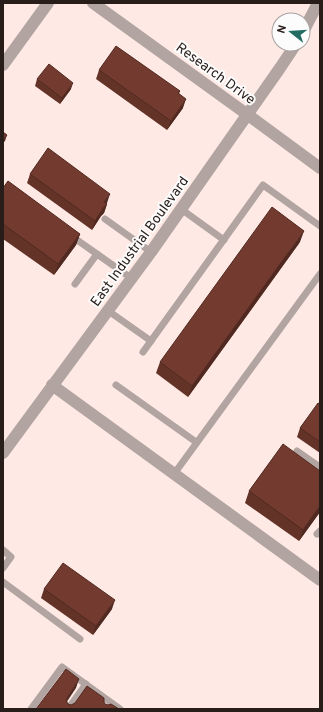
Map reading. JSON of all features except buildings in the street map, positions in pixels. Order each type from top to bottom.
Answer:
[{"type":"street","points":[[3,64],[48,3]]},
{"type":"street","name":"Research Drive","points":[[93,3],[320,168]]},
{"type":"street","points":[[311,17],[318,3]]},
{"type":"street","name":"East Industrial Boulevard","points":[[3,454],[182,208],[291,52]]},
{"type":"street","points":[[52,386],[320,580]]},
{"type":"lane","points":[[143,352],[263,185],[320,226]]},
{"type":"lane","points":[[182,208],[224,240]]},
{"type":"lane","points":[[105,219],[150,252]]},
{"type":"lane","points":[[62,229],[131,278]]},
{"type":"lane","points":[[75,284],[97,254]]},
{"type":"lane","points":[[174,474],[320,274]]},
{"type":"lane","points":[[108,310],[151,341]]},
{"type":"lane","points":[[116,385],[196,442]]},
{"type":"lane","points":[[297,451],[320,467]]},
{"type":"lane","points":[[3,550],[11,556],[3,568]]},
{"type":"lane","points":[[3,582],[80,639]]},
{"type":"lane","points":[[31,709],[62,667],[120,709]]},
{"type":"lane","points":[[68,709],[86,684]]},
{"type":"lane","points":[[105,709],[110,702]]}]
